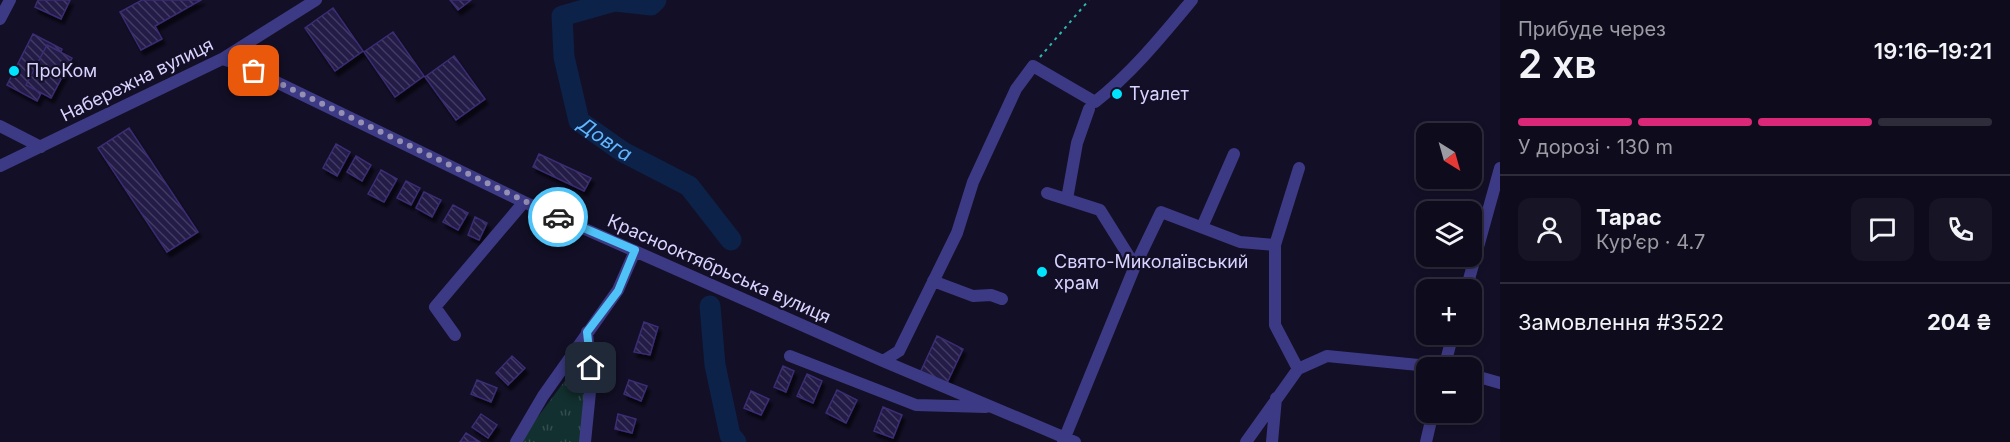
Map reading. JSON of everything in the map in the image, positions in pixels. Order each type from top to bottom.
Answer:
[{"type":"street","points":[[0,19],[10,0]]},
{"type":"street","name":"Набережна вулиця","points":[[0,166],[222,59],[303,4],[316,0]]},
{"type":"street","points":[[883,361],[899,351],[957,233],[973,182],[1006,110],[1016,89],[1033,66],[1095,102],[1155,45],[1192,0]]},
{"type":"street","name":"Краснооктябрьська вулиця","points":[[222,59],[239,64],[524,202],[1068,441]]},
{"type":"street","points":[[1067,199],[1077,143],[1089,109]]},
{"type":"street","points":[[0,126],[42,147]]},
{"type":"street","points":[[1202,227],[1234,154]]},
{"type":"street","points":[[1298,369],[1275,325],[1275,245],[1299,168]]},
{"type":"street","points":[[1469,279],[1500,168]]},
{"type":"street","points":[[1047,193],[1100,210],[1135,266]]},
{"type":"street","points":[[455,335],[435,307],[524,202]]},
{"type":"street","points":[[1068,441],[1135,266],[1161,212],[1240,242],[1275,245]]},
{"type":"street","points":[[516,442],[587,332],[618,291],[635,250]]},
{"type":"street","points":[[933,281],[973,296],[991,295],[1002,299]]},
{"type":"street","points":[[585,442],[591,382],[587,332]]},
{"type":"street","points":[[790,356],[916,405],[993,408]]},
{"type":"street","points":[[1246,442],[1298,369],[1327,356],[1416,364]]},
{"type":"street","points":[[1482,378],[1500,383]]},
{"type":"street","points":[[1272,442],[1276,397]]},
{"type":"street","points":[[1426,442],[1430,423]]},
{"type":"path","points":[[1033,66],[1089,0]]},
{"type":"green space","points":[[588,350],[582,442],[519,442]]},
{"type":"building","points":[[38,0],[70,0],[61,19],[35,7]]},
{"type":"building","points":[[142,0],[201,0],[155,26],[162,39],[141,50],[120,12]]},
{"type":"building","points":[[450,0],[471,0],[458,10]]},
{"type":"building","points":[[333,8],[363,51],[335,71],[305,28]]},
{"type":"building","points":[[393,32],[424,76],[395,97],[364,52]]},
{"type":"building","points":[[33,34],[62,49],[61,52],[47,45],[26,85],[41,93],[37,101],[7,85]]},
{"type":"building","points":[[47,45],[72,58],[51,98],[26,85]]},
{"type":"building","points":[[454,56],[485,99],[456,120],[425,77]]},
{"type":"building","points":[[129,128],[198,232],[167,252],[98,148]]},
{"type":"building","points":[[336,144],[350,152],[337,176],[323,168]]},
{"type":"building","points":[[539,154],[591,178],[584,191],[533,167]]},
{"type":"building","points":[[356,156],[371,165],[362,181],[347,172]]},
{"type":"building","points":[[381,170],[397,179],[384,202],[368,194]]},
{"type":"building","points":[[406,181],[420,188],[411,205],[397,198]]},
{"type":"building","points":[[424,192],[441,200],[432,217],[416,208]]},
{"type":"building","points":[[453,205],[468,213],[458,230],[443,222]]},
{"type":"building","points":[[475,217],[487,223],[479,240],[468,235]]},
{"type":"building","points":[[644,322],[658,327],[650,355],[634,352]]},
{"type":"building","points":[[937,336],[963,349],[946,385],[920,373]]},
{"type":"building","points":[[512,356],[525,368],[508,385],[496,373]]},
{"type":"building","points":[[783,366],[794,371],[786,392],[774,387]]},
{"type":"building","points":[[807,374],[822,381],[813,403],[797,396]]},
{"type":"building","points":[[477,380],[497,388],[491,402],[471,394]]},
{"type":"building","points":[[629,380],[647,386],[641,401],[624,394]]},
{"type":"building","points":[[837,390],[857,400],[846,423],[826,413]]},
{"type":"building","points":[[751,391],[769,399],[761,415],[744,408]]},
{"type":"building","points":[[883,407],[902,415],[893,438],[874,431]]},
{"type":"building","points":[[481,414],[497,425],[488,438],[472,427]]},
{"type":"building","points":[[618,414],[636,419],[632,433],[615,429]]},
{"type":"building","points":[[466,433],[480,442],[460,442]]},
{"type":"waterway","name":"Довга","points":[[656,0],[651,5],[615,1],[562,16],[564,57],[579,121],[623,152],[689,186],[731,240]]},
{"type":"waterway","name":"Довга","points":[[710,306],[715,365],[730,435],[736,442]]},
{"type":"way so far","points":[[254,71],[558,217]]},
{"type":"place","name":"ПроКом","points":[[14,71]]},
{"type":"place","name":"Туалет","points":[[1117,94]]},
{"type":"place","name":"Свято-Миколаївський храм","points":[[1042,272]]},
{"type":"route","points":[[558,217],[635,250],[618,291],[587,332],[591,368]]}]
